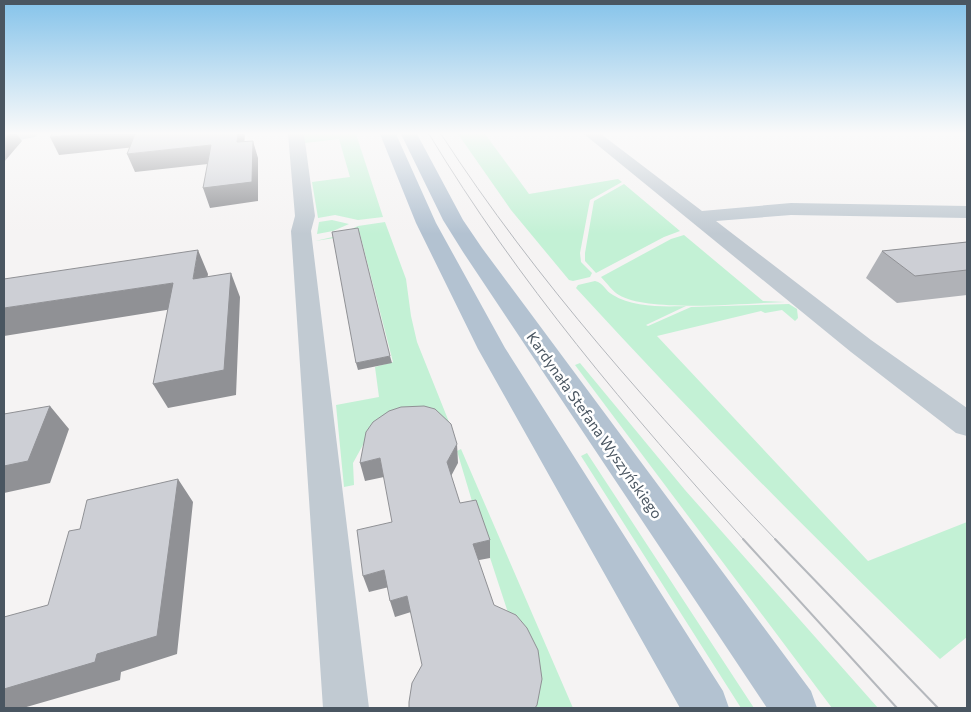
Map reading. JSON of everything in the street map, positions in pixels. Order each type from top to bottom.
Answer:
[{"type":"main road","points":[[402,167],[426,223],[492,349],[706,708]]},
{"type":"main road","name":"Kardynała Stefana Wyszyńskiego","points":[[426,167],[453,220],[474,252],[794,708]]},
{"type":"street","points":[[300,167],[305,216],[301,231],[346,708]]},
{"type":"street","points":[[634,167],[861,346],[967,424]]},
{"type":"street","points":[[696,217],[791,209],[967,212]]},
{"type":"green space","points":[[347,167],[367,167],[383,217],[358,220],[335,215],[318,218],[312,182],[350,177]]},
{"type":"green space","points":[[481,167],[509,167],[529,194],[618,179],[622,182],[590,200],[580,253],[581,262],[592,273],[590,277],[573,281],[569,280],[511,210]]},
{"type":"green space","points":[[624,184],[680,231],[664,237],[596,273],[585,261],[594,201]]},
{"type":"green space","points":[[332,220],[349,224],[333,231],[317,234],[319,222]]},
{"type":"green space","points":[[385,222],[406,279],[417,342],[451,427],[364,443],[353,463],[354,485],[344,487],[336,405],[379,397],[375,367],[393,362],[360,234],[315,241],[337,236],[358,226]]},
{"type":"green space","points":[[684,235],[763,301],[785,302],[699,306],[652,304],[633,301],[619,295],[601,277],[671,239]]},
{"type":"green space","points":[[595,281],[613,295],[629,302],[658,306],[686,306],[646,325],[648,326],[691,307],[789,304],[797,309],[798,318],[795,321],[782,310],[765,313],[761,311],[657,336],[868,561],[967,522],[967,637],[940,659],[755,476],[576,288],[578,285]]},
{"type":"green space","points":[[580,363],[685,490],[878,708],[832,708],[575,365]]},
{"type":"green space","points":[[461,449],[573,708],[536,708],[539,692],[514,631],[477,518],[457,451]]},
{"type":"green space","points":[[587,453],[754,708],[741,708],[581,456]]},
{"type":"building","points":[[207,167],[252,167],[252,182],[203,188]]},
{"type":"building","points":[[358,228],[390,356],[356,363],[332,232]]},
{"type":"building","points":[[967,242],[967,270],[915,276],[882,251]]},
{"type":"building","points":[[198,250],[193,279],[231,273],[224,370],[153,384],[173,283],[4,308],[4,279]]},
{"type":"building","points":[[50,406],[28,461],[4,466],[4,414]]},
{"type":"building","points":[[424,406],[435,409],[451,424],[457,444],[447,462],[460,503],[476,500],[490,540],[473,544],[494,605],[516,615],[527,628],[538,650],[542,679],[535,708],[409,708],[412,683],[422,665],[407,596],[390,601],[384,570],[363,576],[357,530],[392,522],[380,458],[360,463],[366,432],[373,422],[389,411],[401,407]]},
{"type":"building","points":[[178,479],[157,636],[97,654],[95,662],[4,689],[4,617],[48,605],[69,531],[80,529],[87,500]]},
{"type":"tram line","points":[[450,167],[537,294],[617,394],[744,540]]},
{"type":"tram line","points":[[463,167],[517,242],[599,345],[686,444],[776,540]]},
{"type":"tram line","points":[[743,539],[897,708]]},
{"type":"tram line","points":[[775,539],[938,708]]}]
